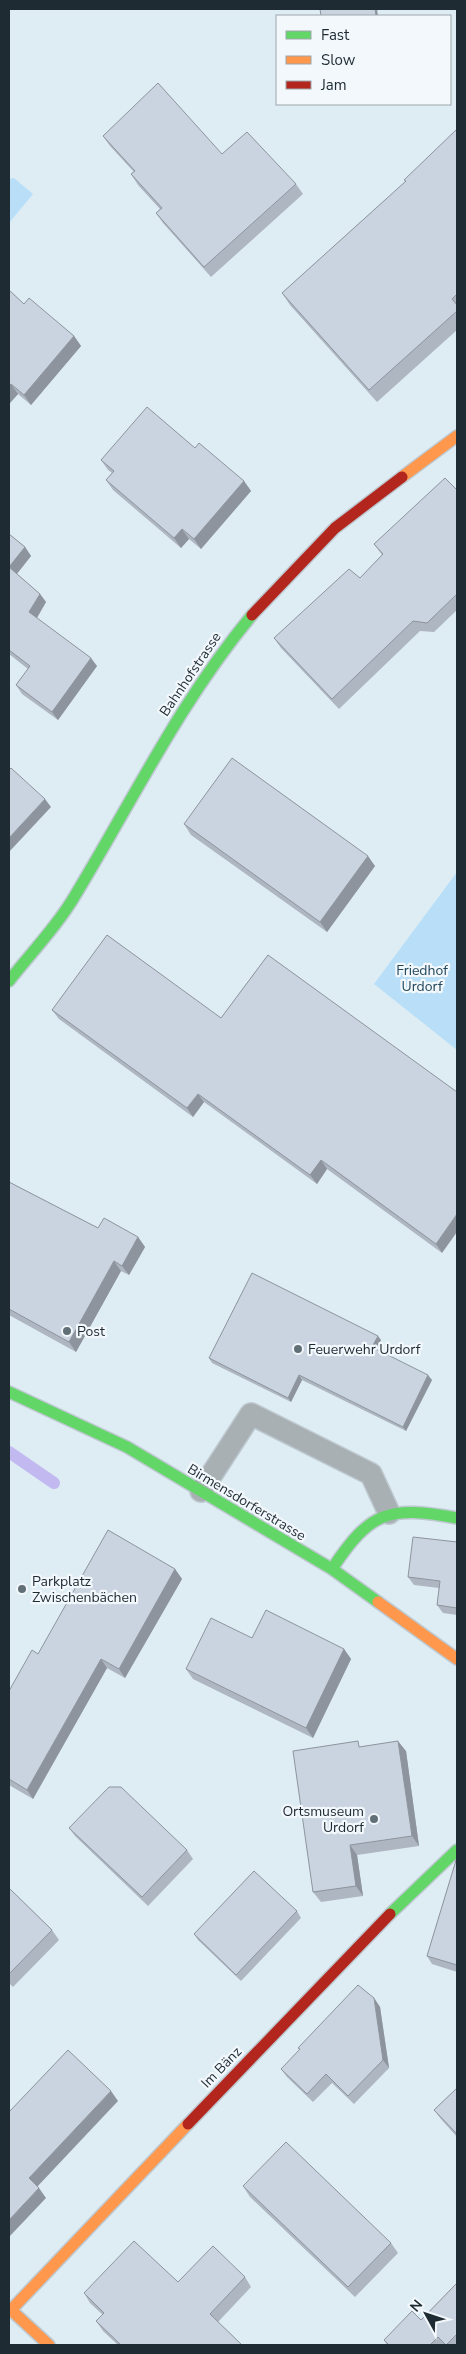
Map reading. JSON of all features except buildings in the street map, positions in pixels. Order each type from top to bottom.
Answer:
[{"type":"street","name":"Bahnhofstrasse","points":[[9,981],[75,896],[176,720],[220,654],[254,612],[336,528],[457,436]]},
{"type":"street","name":"Birmensdorferstrasse","points":[[9,1392],[118,1443],[332,1569],[457,1659]]},
{"type":"street","points":[[332,1569],[364,1527],[389,1514],[417,1513],[457,1518]]},
{"type":"street","name":"Im Bänz","points":[[49,2345],[11,2310],[313,1992],[423,1881],[457,1850]]},
{"type":"lane","points":[[201,1491],[251,1414],[371,1474],[389,1514]]},
{"type":"green space","points":[[14,178],[33,194],[9,223],[9,179]]},
{"type":"green space","name":"Friedhof Urdorf","points":[[457,872],[457,1050],[374,984]]},
{"type":"waterway","points":[[9,1452],[54,1483]]},
{"type":"traffic: fast","points":[[9,981],[53,928],[69,905],[180,716],[226,648],[252,615]]},
{"type":"traffic: fast","points":[[9,1392],[127,1447],[332,1569],[378,1602]]},
{"type":"traffic: fast","points":[[332,1569],[358,1534],[384,1517],[398,1513],[414,1513],[457,1518]]},
{"type":"traffic: fast","points":[[390,1914],[457,1850]]},
{"type":"traffic: slow","points":[[402,477],[457,436]]},
{"type":"traffic: slow","points":[[378,1602],[457,1659]]},
{"type":"traffic: slow","points":[[49,2345],[11,2310],[188,2124]]},
{"type":"traffic: jam","points":[[252,615],[335,528],[402,477]]},
{"type":"traffic: jam","points":[[188,2124],[390,1914]]},
{"type":"place","name":"Post","points":[[67,1331]]},
{"type":"place","name":"Feuerwehr Urdorf","points":[[298,1349]]},
{"type":"place","name":"Parkplatz Zwischenbächen","points":[[22,1589]]},
{"type":"place","name":"Ortsmuseum Urdorf","points":[[374,1819]]}]
